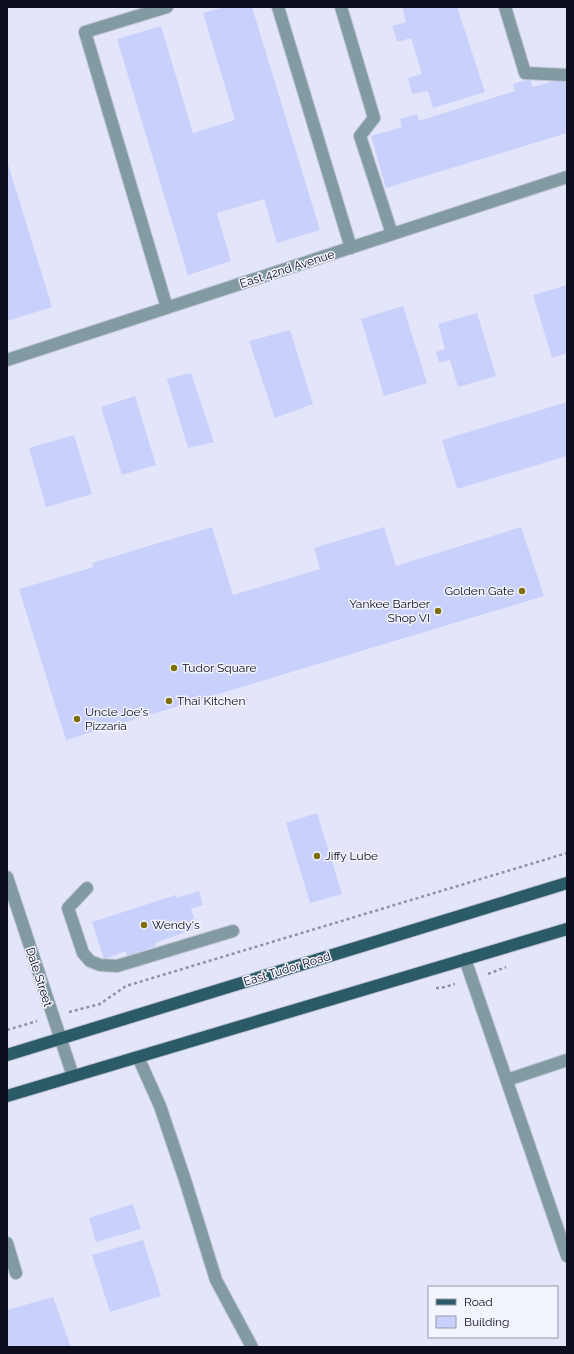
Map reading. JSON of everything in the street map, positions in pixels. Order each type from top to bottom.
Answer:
[{"type":"main road","name":"East Tudor Road","points":[[7,1055],[567,883]]},
{"type":"main road","points":[[7,1096],[567,929]]},
{"type":"street","points":[[167,7],[85,32],[167,308]]},
{"type":"street","points":[[278,7],[351,248]]},
{"type":"street","points":[[341,7],[374,118],[360,136],[392,234]]},
{"type":"street","points":[[505,7],[525,73],[567,75]]},
{"type":"street","name":"East 42nd Avenue","points":[[7,360],[567,177]]},
{"type":"street","name":"Dale Street","points":[[7,877],[52,1017],[73,1076]]},
{"type":"street","points":[[87,888],[68,908],[84,953],[90,961],[100,965],[117,966],[233,931]]},
{"type":"street","points":[[466,959],[567,1256]]},
{"type":"street","points":[[138,1057],[160,1106],[216,1280],[252,1347]]},
{"type":"street","points":[[507,1080],[567,1060]]},
{"type":"street","points":[[7,1243],[16,1273]]},
{"type":"path","points":[[7,1030],[100,1004],[126,986],[567,853]]},
{"type":"building","points":[[224,7],[252,7],[320,230],[277,243],[264,199],[217,213],[231,261],[188,275],[117,39],[161,26],[193,133],[235,120],[203,13]]},
{"type":"building","points":[[402,7],[457,7],[485,92],[433,108],[428,91],[412,94],[408,78],[422,74],[411,38],[397,41],[392,26],[406,22]]},
{"type":"building","points":[[564,78],[567,87],[567,133],[386,188],[371,136],[402,127],[400,119],[417,114],[419,121],[515,91],[513,84],[530,79],[533,87]]},
{"type":"building","points":[[7,161],[52,307],[7,321]]},
{"type":"building","points":[[567,285],[567,353],[552,358],[533,295]]},
{"type":"building","points":[[403,306],[427,383],[384,396],[361,319]]},
{"type":"building","points":[[477,313],[496,376],[458,387],[450,360],[439,363],[436,352],[445,349],[438,324]]},
{"type":"building","points":[[290,330],[313,404],[275,418],[249,341]]},
{"type":"building","points":[[191,373],[214,442],[188,448],[167,379]]},
{"type":"building","points":[[135,396],[156,465],[122,475],[101,407]]},
{"type":"building","points":[[567,402],[567,456],[457,489],[442,440]]},
{"type":"building","points":[[74,435],[92,494],[46,507],[29,448]]},
{"type":"building","name":"Tudor Square","points":[[212,527],[233,595],[320,569],[314,548],[384,527],[396,566],[521,527],[544,596],[66,740],[19,589],[94,567],[92,563]]},
{"type":"building","points":[[317,813],[342,894],[310,903],[286,823]]},
{"type":"building","name":"Wendy's","points":[[199,891],[203,905],[191,909],[197,928],[155,943],[156,946],[127,956],[126,951],[104,959],[92,922],[176,895],[177,898]]},
{"type":"building","points":[[133,1204],[141,1229],[96,1242],[89,1218]]},
{"type":"building","points":[[143,1240],[161,1296],[110,1312],[92,1255]]},
{"type":"building","points":[[53,1297],[71,1347],[7,1347],[7,1310]]},
{"type":"place","name":"Golden Gate","points":[[522,591]]},
{"type":"place","name":"Yankee Barber Shop VI","points":[[438,611]]},
{"type":"place","name":"Tudor Square","points":[[174,668]]},
{"type":"place","name":"Thai Kitchen","points":[[169,701]]},
{"type":"place","name":"Uncle Joe's Pizzaria","points":[[77,719]]},
{"type":"place","name":"Jiffy Lube","points":[[317,856]]},
{"type":"place","name":"Wendy's","points":[[144,925]]}]
